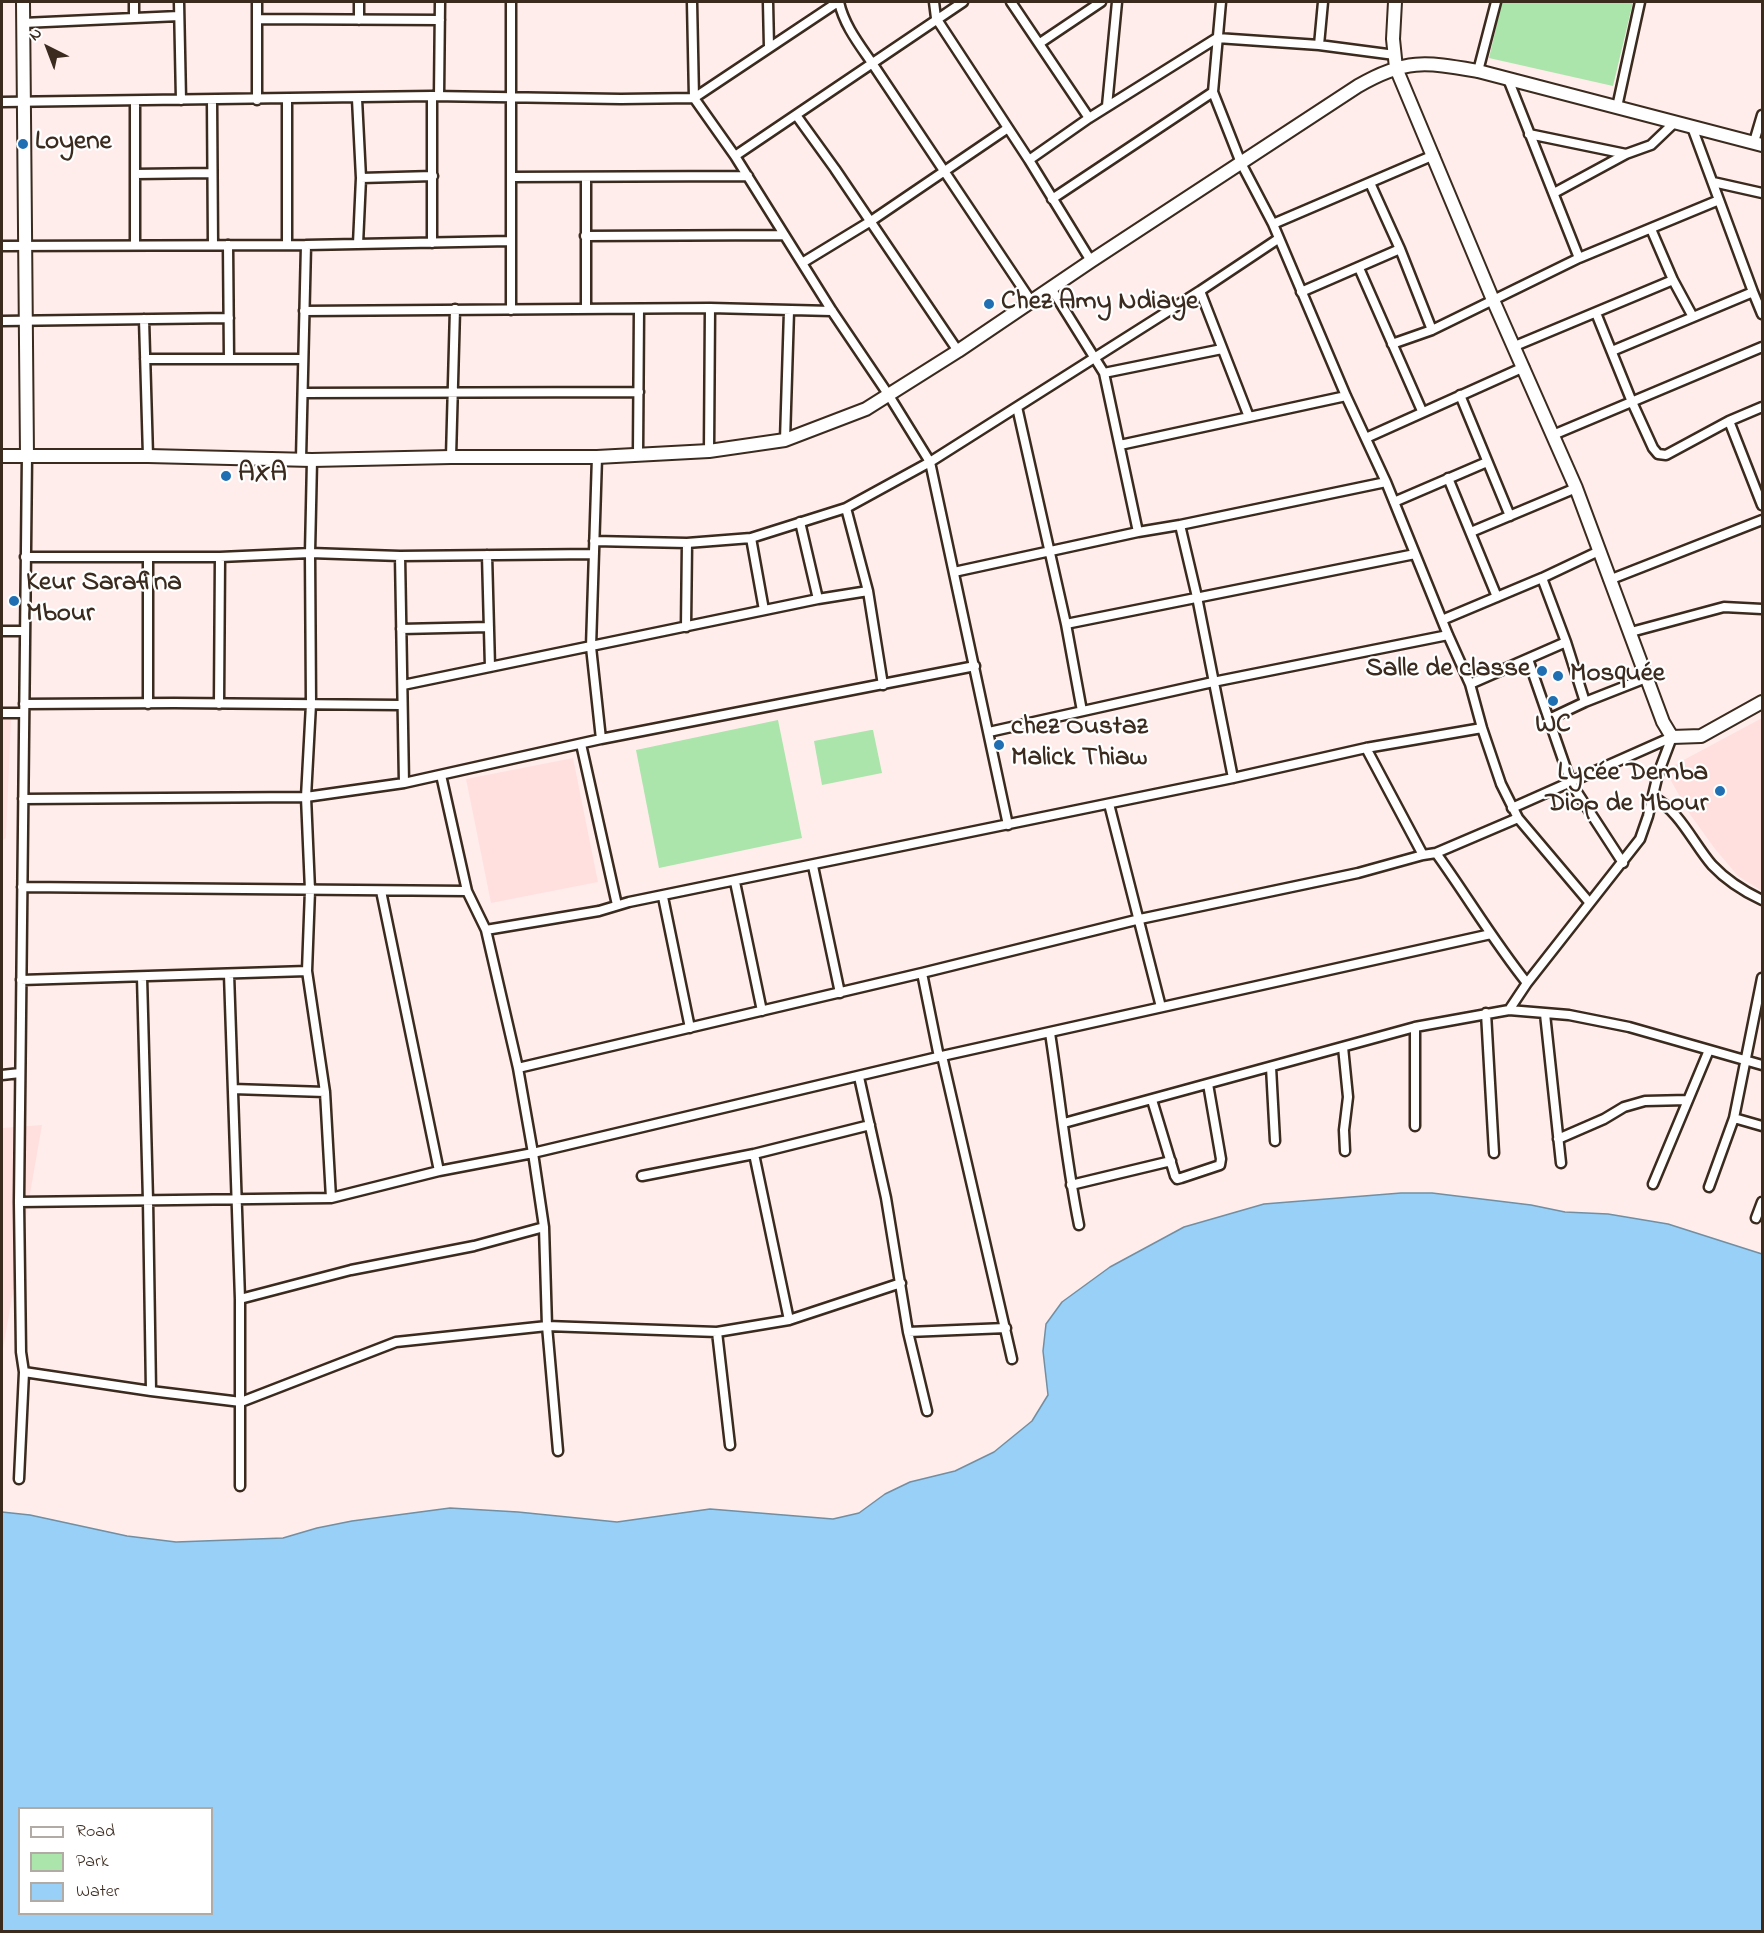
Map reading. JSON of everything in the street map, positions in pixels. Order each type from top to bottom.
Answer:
[{"type":"main road","points":[[22,2],[27,456]]},
{"type":"main road","points":[[1395,2],[1393,39],[1396,61],[1493,300],[1576,489],[1663,722],[1672,737],[1701,736],[1762,702]]},
{"type":"main road","points":[[2,456],[147,456],[307,460],[597,457],[709,451],[785,440],[866,409],[958,351],[1396,61],[1417,64],[1436,63],[1478,71],[1758,143]]},
{"type":"street","points":[[134,2],[134,18]]},
{"type":"street","points":[[179,2],[182,100]]},
{"type":"street","points":[[257,2],[257,100]]},
{"type":"street","points":[[359,2],[359,20]]},
{"type":"street","points":[[432,243],[435,96],[440,2]]},
{"type":"street","points":[[511,2],[511,310]]},
{"type":"street","points":[[692,2],[694,98],[748,176],[783,235],[930,462],[1008,825]]},
{"type":"street","points":[[768,2],[769,46]]},
{"type":"street","points":[[2,102],[357,99],[435,96],[694,98],[769,46],[839,2],[848,26],[1031,301]]},
{"type":"street","points":[[934,2],[936,18],[1029,160],[1091,261]]},
{"type":"street","points":[[735,156],[936,18],[963,2]]},
{"type":"street","points":[[1011,2],[1089,118]]},
{"type":"street","points":[[1040,43],[1101,2]]},
{"type":"street","points":[[1107,106],[1117,2]]},
{"type":"street","points":[[1221,2],[1213,92],[1241,163],[1273,224],[1346,396],[1386,482],[1470,684],[1482,728],[1501,784],[1512,808],[1589,902]]},
{"type":"street","points":[[1319,45],[1323,2]]},
{"type":"street","points":[[1478,71],[1496,2]]},
{"type":"street","points":[[1617,107],[1640,2]]},
{"type":"street","points":[[23,23],[179,16]]},
{"type":"street","points":[[257,19],[440,20]]},
{"type":"street","points":[[1029,160],[1107,106],[1217,38],[1319,45],[1396,61]]},
{"type":"street","points":[[1508,79],[1579,258]]},
{"type":"street","points":[[1052,199],[1213,92]]},
{"type":"street","points":[[287,99],[287,245]]},
{"type":"street","points":[[357,99],[361,178],[358,244]]},
{"type":"street","points":[[212,100],[213,245]]},
{"type":"street","points":[[135,101],[135,245]]},
{"type":"street","points":[[796,115],[871,221],[958,351]]},
{"type":"street","points":[[1758,143],[1762,115]]},
{"type":"street","points":[[1554,193],[1626,154],[1651,146],[1674,123]]},
{"type":"street","points":[[1692,127],[1762,314]]},
{"type":"street","points":[[802,263],[871,221],[1008,128]]},
{"type":"street","points":[[1529,134],[1626,154]]},
{"type":"street","points":[[1273,224],[1434,155]]},
{"type":"street","points":[[135,174],[212,173]]},
{"type":"street","points":[[361,178],[433,176]]},
{"type":"street","points":[[511,177],[748,176]]},
{"type":"street","points":[[586,177],[586,309]]},
{"type":"street","points":[[1713,182],[1762,193]]},
{"type":"street","points":[[1370,183],[1400,249],[1432,330]]},
{"type":"street","points":[[1392,344],[1432,330],[1579,258],[1719,200]]},
{"type":"street","points":[[1652,229],[1673,280],[1693,317]]},
{"type":"street","points":[[585,236],[783,235]]},
{"type":"street","points":[[594,541],[687,543],[751,538],[846,508],[930,462],[1096,358],[1278,239]]},
{"type":"street","points":[[2,246],[306,245],[510,241]]},
{"type":"street","points":[[228,245],[230,359]]},
{"type":"street","points":[[306,245],[303,393],[310,553],[311,704],[306,797],[310,890],[307,971],[325,1092],[331,1198]]},
{"type":"street","points":[[1301,292],[1400,249]]},
{"type":"street","points":[[1359,268],[1422,411]]},
{"type":"street","points":[[1515,346],[1673,280]]},
{"type":"street","points":[[1051,288],[1104,373],[1138,532]]},
{"type":"street","points":[[1200,291],[1249,417]]},
{"type":"street","points":[[1612,351],[1753,292]]},
{"type":"street","points":[[304,311],[710,308],[832,311]]},
{"type":"street","points":[[709,451],[710,308]]},
{"type":"street","points":[[451,457],[456,309]]},
{"type":"street","points":[[638,454],[639,309]]},
{"type":"street","points":[[785,440],[789,311]]},
{"type":"street","points":[[1596,313],[1632,402],[1656,453],[1662,455],[1762,407]]},
{"type":"street","points":[[2,321],[229,318]]},
{"type":"street","points":[[144,319],[147,456]]},
{"type":"street","points":[[1553,435],[1762,347]]},
{"type":"street","points":[[1104,373],[1222,349]]},
{"type":"street","points":[[145,359],[303,359]]},
{"type":"street","points":[[1366,438],[1524,367]]},
{"type":"street","points":[[303,393],[639,392]]},
{"type":"street","points":[[1460,395],[1509,516]]},
{"type":"street","points":[[1120,445],[1346,396]]},
{"type":"street","points":[[1017,407],[1066,624],[1082,711]]},
{"type":"street","points":[[1729,421],[1762,505]]},
{"type":"street","points":[[19,1479],[24,1372],[21,1362],[19,1202],[27,456]]},
{"type":"street","points":[[597,457],[591,647],[601,739]]},
{"type":"street","points":[[1394,502],[1487,462]]},
{"type":"street","points":[[1448,478],[1497,597]]},
{"type":"street","points":[[954,572],[1386,482]]},
{"type":"street","points":[[1470,532],[1576,489]]},
{"type":"street","points":[[846,508],[868,591],[883,685]]},
{"type":"street","points":[[1609,580],[1762,520]]},
{"type":"street","points":[[800,522],[818,599]]},
{"type":"street","points":[[1180,525],[1197,597],[1233,778]]},
{"type":"street","points":[[751,538],[764,610]]},
{"type":"street","points":[[686,627],[687,543]]},
{"type":"street","points":[[1442,620],[1599,551]]},
{"type":"street","points":[[25,556],[220,557],[310,553],[400,556],[594,554]]},
{"type":"street","points":[[1066,624],[1414,554]]},
{"type":"street","points":[[487,555],[490,667]]},
{"type":"street","points":[[400,556],[404,783]]},
{"type":"street","points":[[148,557],[148,704]]},
{"type":"street","points":[[219,704],[220,557]]},
{"type":"street","points":[[1542,578],[1586,702]]},
{"type":"street","points":[[403,685],[818,599],[868,591]]},
{"type":"street","points":[[1630,632],[1724,607],[1762,609]]},
{"type":"street","points":[[401,629],[489,627]]},
{"type":"street","points":[[2,631],[25,631]]},
{"type":"street","points":[[989,732],[1213,682],[1448,635]]},
{"type":"street","points":[[1470,684],[1566,642]]},
{"type":"street","points":[[1528,659],[1571,783],[1623,862]]},
{"type":"street","points":[[23,799],[306,797],[404,783],[601,739],[975,666]]},
{"type":"street","points":[[1549,719],[1646,678]]},
{"type":"street","points":[[24,704],[401,705]]},
{"type":"street","points":[[2,714],[24,713]]},
{"type":"street","points":[[486,930],[599,911],[617,905],[1109,804],[1366,748],[1482,728]]},
{"type":"street","points":[[1512,808],[1672,737]]},
{"type":"street","points":[[1509,1010],[1527,982],[1640,839],[1658,774],[1672,737]]},
{"type":"street","points":[[581,744],[617,905]]},
{"type":"street","points":[[1366,748],[1423,855]]},
{"type":"street","points":[[441,775],[467,891],[486,930],[518,1068],[533,1153],[544,1227],[547,1326],[558,1451]]},
{"type":"street","points":[[1653,797],[1673,813],[1712,864],[1727,879],[1762,900]]},
{"type":"street","points":[[1109,804],[1161,1007]]},
{"type":"street","points":[[518,1068],[840,993],[1140,919],[1358,873],[1436,853],[1518,818]]},
{"type":"street","points":[[1436,853],[1527,982]]},
{"type":"street","points":[[813,866],[840,993]]},
{"type":"street","points":[[735,882],[762,1011]]},
{"type":"street","points":[[22,887],[467,891]]},
{"type":"street","points":[[381,891],[439,1171]]},
{"type":"street","points":[[663,897],[690,1028]]},
{"type":"street","points":[[19,1202],[331,1198],[439,1171],[533,1153],[940,1057],[1491,934]]},
{"type":"street","points":[[21,980],[307,971]]},
{"type":"street","points":[[922,973],[940,1057],[1006,1328],[1011,1359]]},
{"type":"street","points":[[230,974],[235,1199],[240,1299],[240,1486]]},
{"type":"street","points":[[142,977],[151,1391]]},
{"type":"street","points":[[1709,1187],[1734,1118],[1762,978]]},
{"type":"street","points":[[1064,1123],[1415,1027],[1509,1010],[1569,1015],[1629,1027],[1762,1065]]},
{"type":"street","points":[[1486,1013],[1494,1153]]},
{"type":"street","points":[[1545,1014],[1560,1163]]},
{"type":"street","points":[[1415,1027],[1415,1126]]},
{"type":"street","points":[[1050,1034],[1071,1185],[1079,1225]]},
{"type":"street","points":[[1342,1047],[1348,1097],[1344,1130],[1345,1151]]},
{"type":"street","points":[[1653,1184],[1709,1050]]},
{"type":"street","points":[[1271,1067],[1275,1141]]},
{"type":"street","points":[[2,1075],[20,1073]]},
{"type":"street","points":[[859,1077],[886,1198],[908,1332],[927,1411]]},
{"type":"street","points":[[1152,1100],[1177,1179],[1220,1165],[1221,1159],[1208,1084]]},
{"type":"street","points":[[232,1089],[325,1092]]},
{"type":"street","points":[[1558,1139],[1604,1119],[1624,1107],[1645,1101],[1688,1100]]},
{"type":"street","points":[[1734,1118],[1762,1126]]},
{"type":"street","points":[[642,1176],[754,1154],[870,1125]]},
{"type":"street","points":[[754,1154],[789,1320]]},
{"type":"street","points":[[1071,1185],[1171,1161]]},
{"type":"street","points":[[1756,1218],[1762,1202]]},
{"type":"street","points":[[240,1299],[351,1270],[474,1246],[544,1227]]},
{"type":"street","points":[[24,1372],[241,1402],[396,1342],[547,1326],[717,1332],[789,1320],[901,1283]]},
{"type":"street","points":[[908,1332],[1006,1328]]},
{"type":"street","points":[[717,1332],[730,1445]]},
{"type":"shaded area","name":"Lycée Demba Diop de Mbour","points":[[1762,718],[1762,891],[1738,876],[1715,849],[1689,813],[1665,770]]},
{"type":"shaded area","points":[[2,720],[11,720],[6,838],[2,841]]},
{"type":"shaded area","points":[[573,758],[598,882],[491,903],[466,779]]},
{"type":"shaded area","points":[[42,1125],[2,1355],[2,1128]]},
{"type":"green space","points":[[1502,2],[1633,2],[1613,86],[1489,58]]},
{"type":"green space","points":[[778,720],[802,838],[659,868],[636,750]]},
{"type":"green space","points":[[873,730],[882,773],[822,785],[814,741]]},
{"type":"water","points":[[1401,1193],[1432,1193],[1531,1205],[1565,1212],[1608,1214],[1668,1224],[1762,1254],[1762,1931],[2,1931],[2,1512],[30,1515],[127,1536],[176,1542],[283,1538],[352,1521],[450,1508],[617,1522],[710,1509],[833,1519],[859,1513],[885,1494],[910,1482],[955,1471],[994,1452],[1032,1421],[1048,1395],[1043,1351],[1046,1324],[1062,1302],[1110,1267],[1184,1227],[1264,1204]]},
{"type":"place","name":"Loyene","points":[[23,144]]},
{"type":"place","name":"Chez Amy Ndiaye","points":[[989,304]]},
{"type":"place","name":"AXA","points":[[226,476]]},
{"type":"place","name":"Keur Sarafina Mbour","points":[[14,601]]},
{"type":"place","name":"Salle de classe","points":[[1542,671]]},
{"type":"place","name":"Mosquée","points":[[1558,676]]},
{"type":"place","name":"WC","points":[[1553,701]]},
{"type":"place","name":"chez Oustaz Malick Thiaw","points":[[999,745]]},
{"type":"place","name":"Lycée Demba Diop de Mbour","points":[[1720,791]]}]
